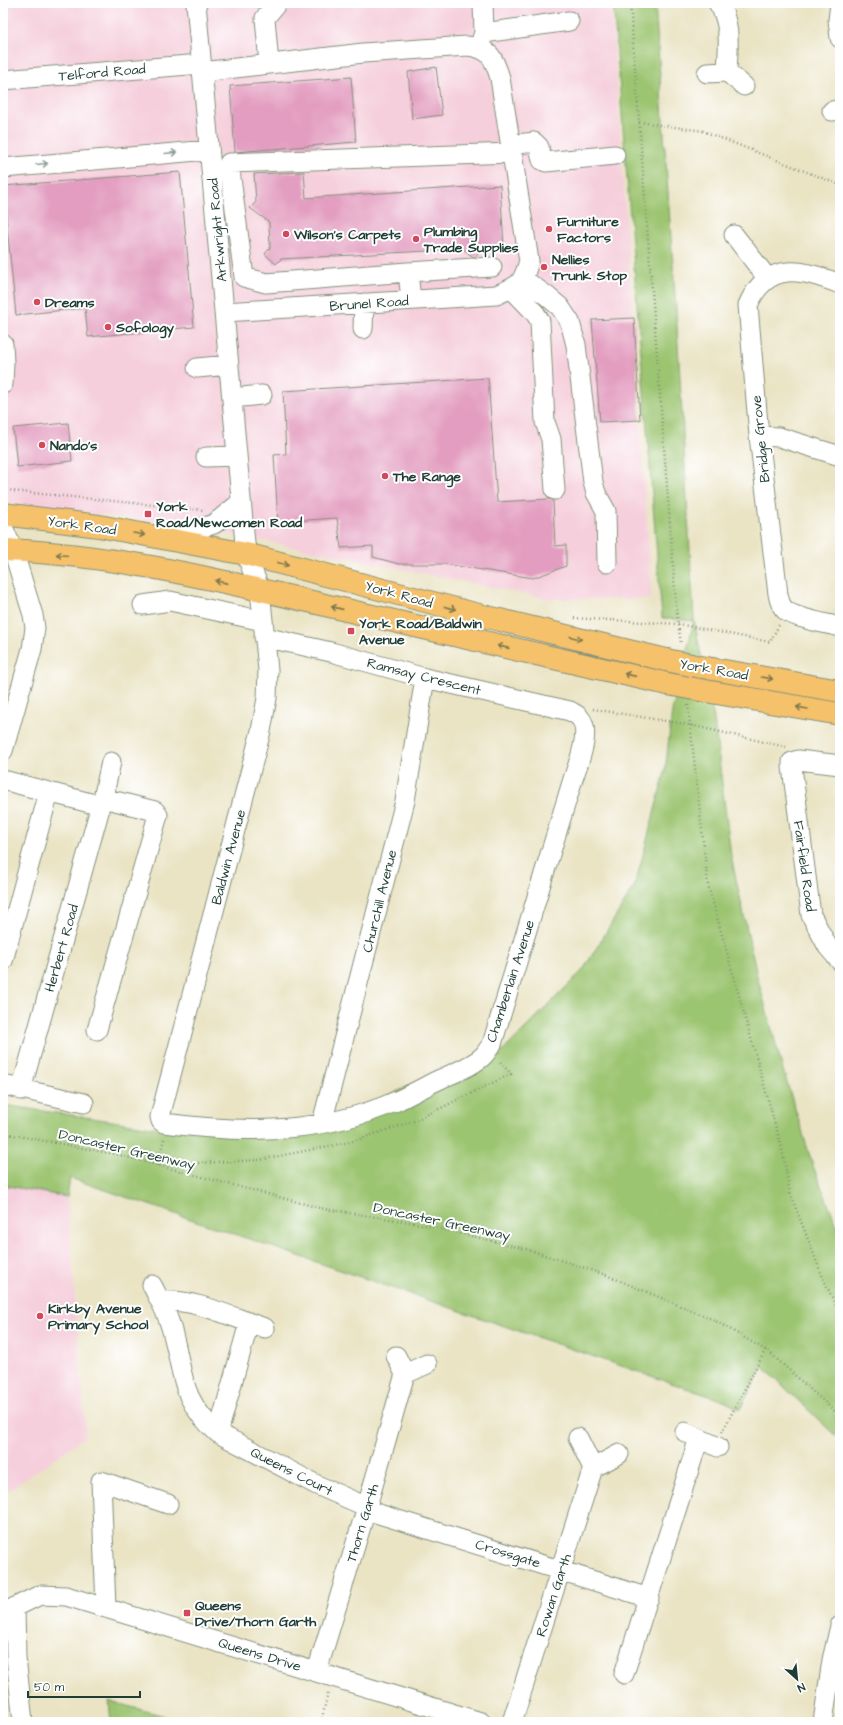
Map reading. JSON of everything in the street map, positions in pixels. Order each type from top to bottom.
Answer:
[{"type":"highway","name":"York Road","points":[[3,514],[99,526],[246,554],[475,614],[674,653],[701,667],[840,691]]},
{"type":"highway","name":"York Road","points":[[8,550],[100,558],[260,590],[462,638],[668,684],[696,696],[840,714]]},
{"type":"street","name":"Arkwright Road","points":[[196,3],[202,68],[216,160],[224,312],[246,554],[260,590]]},
{"type":"street","points":[[269,64],[265,18],[277,3]]},
{"type":"street","points":[[483,3],[481,40],[495,63],[500,78],[528,261],[518,284]]},
{"type":"street","points":[[718,3],[724,12],[726,21],[728,72]]},
{"type":"street","points":[[840,3],[838,20],[840,38]]},
{"type":"street","points":[[481,40],[568,21]]},
{"type":"street","name":"Telford Road","points":[[3,80],[269,64],[363,53],[467,46],[481,40]]},
{"type":"street","points":[[707,73],[728,72],[744,86]]},
{"type":"street","points":[[3,168],[511,149],[534,142],[539,147],[542,160],[546,162],[615,155]]},
{"type":"street","points":[[216,160],[244,277],[266,283],[492,267]]},
{"type":"street","points":[[734,235],[771,277],[786,271],[798,271],[813,274],[840,284]]},
{"type":"street","points":[[408,272],[411,300]]},
{"type":"street","name":"Bridge Grove","points":[[771,277],[753,294],[748,305],[759,436],[778,594],[781,604],[786,611]]},
{"type":"street","points":[[518,284],[540,321],[545,422],[551,439],[555,490]]},
{"type":"street","points":[[518,284],[548,296],[560,307],[570,322],[576,345],[593,482],[596,493],[606,511],[607,563]]},
{"type":"street","name":"Brunel Road","points":[[224,312],[496,295],[518,284]]},
{"type":"street","points":[[364,303],[364,329]]},
{"type":"street","points":[[3,344],[3,384]]},
{"type":"street","points":[[198,368],[229,365]]},
{"type":"street","points":[[232,398],[262,395]]},
{"type":"street","points":[[759,436],[779,437],[840,456]]},
{"type":"street","points":[[206,457],[237,456]]},
{"type":"street","points":[[161,538],[214,524],[241,502]]},
{"type":"street","points":[[3,527],[8,550],[33,614],[35,628],[32,649],[3,751]]},
{"type":"street","name":"Baldwin Avenue","points":[[164,1122],[160,1117],[261,731],[267,698],[268,670],[260,590]]},
{"type":"street","name":"Ramsay Crescent","points":[[144,605],[170,601],[425,678],[575,715]]},
{"type":"street","points":[[786,611],[802,617],[840,627]]},
{"type":"street","name":"Churchill Avenue","points":[[322,1123],[405,801],[425,678]]},
{"type":"street","name":"Chamberlain Avenue","points":[[164,1122],[215,1130],[258,1131],[289,1129],[322,1123],[359,1114],[398,1100],[472,1063],[484,1055],[492,1044],[585,736],[584,726],[575,715]]},
{"type":"street","points":[[792,762],[798,760],[840,766]]},
{"type":"street","name":"Herbert Road","points":[[21,1090],[99,812],[111,762]]},
{"type":"street","name":"Fairfield Road","points":[[792,762],[811,914],[828,947],[840,961]]},
{"type":"street","points":[[3,780],[94,804],[101,802],[156,811],[158,815],[158,820],[97,1030]]},
{"type":"street","points":[[3,961],[49,792]]},
{"type":"street","points":[[3,1085],[84,1103]]},
{"type":"street","name":"Queens Court","points":[[218,1433],[257,1325],[156,1293],[169,1322],[184,1384],[194,1408],[206,1423],[218,1433],[367,1509]]},
{"type":"street","points":[[396,1356],[405,1374],[427,1364]]},
{"type":"street","name":"Thorn Garth","points":[[325,1674],[367,1509],[405,1374]]},
{"type":"street","points":[[578,1438],[593,1468],[619,1454]]},
{"type":"street","points":[[624,1674],[704,1441]]},
{"type":"street","name":"Rowan Garth","points":[[512,1722],[593,1468]]},
{"type":"street","points":[[106,1608],[101,1481],[168,1504]]},
{"type":"street","name":"Crossgate","points":[[367,1509],[649,1598]]},
{"type":"street","name":"Queens Drive","points":[[9,1610],[40,1595],[66,1596],[481,1722]]},
{"type":"street","points":[[9,1610],[23,1722]]},
{"type":"street","points":[[823,1722],[832,1660],[840,1626]]},
{"type":"path","points":[[630,3],[678,624],[674,653]]},
{"type":"path","points":[[639,122],[703,131],[840,185]]},
{"type":"path","points":[[678,624],[770,642],[786,611]]},
{"type":"path","points":[[696,696],[690,725],[708,885],[782,1149],[790,1193],[823,1278],[840,1314]]},
{"type":"path","points":[[575,715],[578,706],[690,725],[787,747],[792,762]]},
{"type":"path","points":[[157,1164],[164,1122]]},
{"type":"path","name":"Doncaster Greenway","points":[[3,1133],[115,1154],[324,1209],[416,1223],[526,1249],[606,1275],[714,1320],[766,1349],[840,1416]]},
{"type":"path","points":[[704,1441],[766,1349]]},
{"type":"path","points":[[321,1722],[325,1674]]},
{"type":"shaded area","points":[[3,3],[611,3],[652,599],[549,599],[190,526],[3,503]]},
{"type":"shaded area","name":"Kirkby Avenue Primary School","points":[[3,1185],[67,1197],[86,1436],[3,1495]]},
{"type":"green space","points":[[613,3],[655,3],[676,310],[694,620],[714,719],[731,856],[757,976],[783,1070],[813,1166],[840,1233],[840,1440],[763,1367],[740,1409],[724,1401],[70,1178],[67,1197],[3,1185],[3,1105],[159,1128],[322,1123],[484,1055],[502,1052],[583,970],[635,885],[665,772],[672,711],[694,621],[662,618]]},
{"type":"green space","points":[[109,1701],[187,1722],[111,1722]]},
{"type":"building","points":[[436,67],[442,115],[412,119],[408,72]]},
{"type":"building","points":[[351,77],[356,142],[235,152],[230,86]]},
{"type":"building","points":[[180,172],[194,327],[88,337],[85,308],[16,315],[3,186]]},
{"type":"building","points":[[304,172],[306,198],[500,185],[504,246],[483,247],[475,257],[463,249],[281,259],[276,264],[265,254],[270,248],[269,222],[250,208],[256,202],[254,174]]},
{"type":"building","points":[[634,318],[640,420],[600,422],[592,320]]},
{"type":"building","name":"The Range","points":[[488,378],[497,502],[553,500],[555,546],[566,545],[566,566],[533,578],[444,564],[399,564],[373,557],[373,546],[341,548],[337,518],[278,522],[274,455],[286,454],[283,391]]},
{"type":"building","name":"Nando's","points":[[68,423],[72,461],[17,467],[13,428]]},
{"type":"place","name":"Furniture Factors","points":[[549,229]]},
{"type":"place","name":"Wilson's Carpets","points":[[286,234]]},
{"type":"place","name":"Plumbing Trade Supplies","points":[[416,239]]},
{"type":"place","name":"Nellies Trunk Stop","points":[[544,267]]},
{"type":"place","name":"Dreams","points":[[37,302]]},
{"type":"place","name":"Sofology","points":[[108,327]]},
{"type":"place","name":"Nando's","points":[[42,445]]},
{"type":"place","name":"The Range","points":[[385,476]]},
{"type":"place","name":"York Road/Newcomen Road","points":[[148,514]]},
{"type":"place","name":"York Road/Baldwin Avenue","points":[[351,631]]},
{"type":"place","name":"Kirkby Avenue Primary School","points":[[40,1316]]},
{"type":"place","name":"Queens Drive/Thorn Garth","points":[[187,1613]]}]
